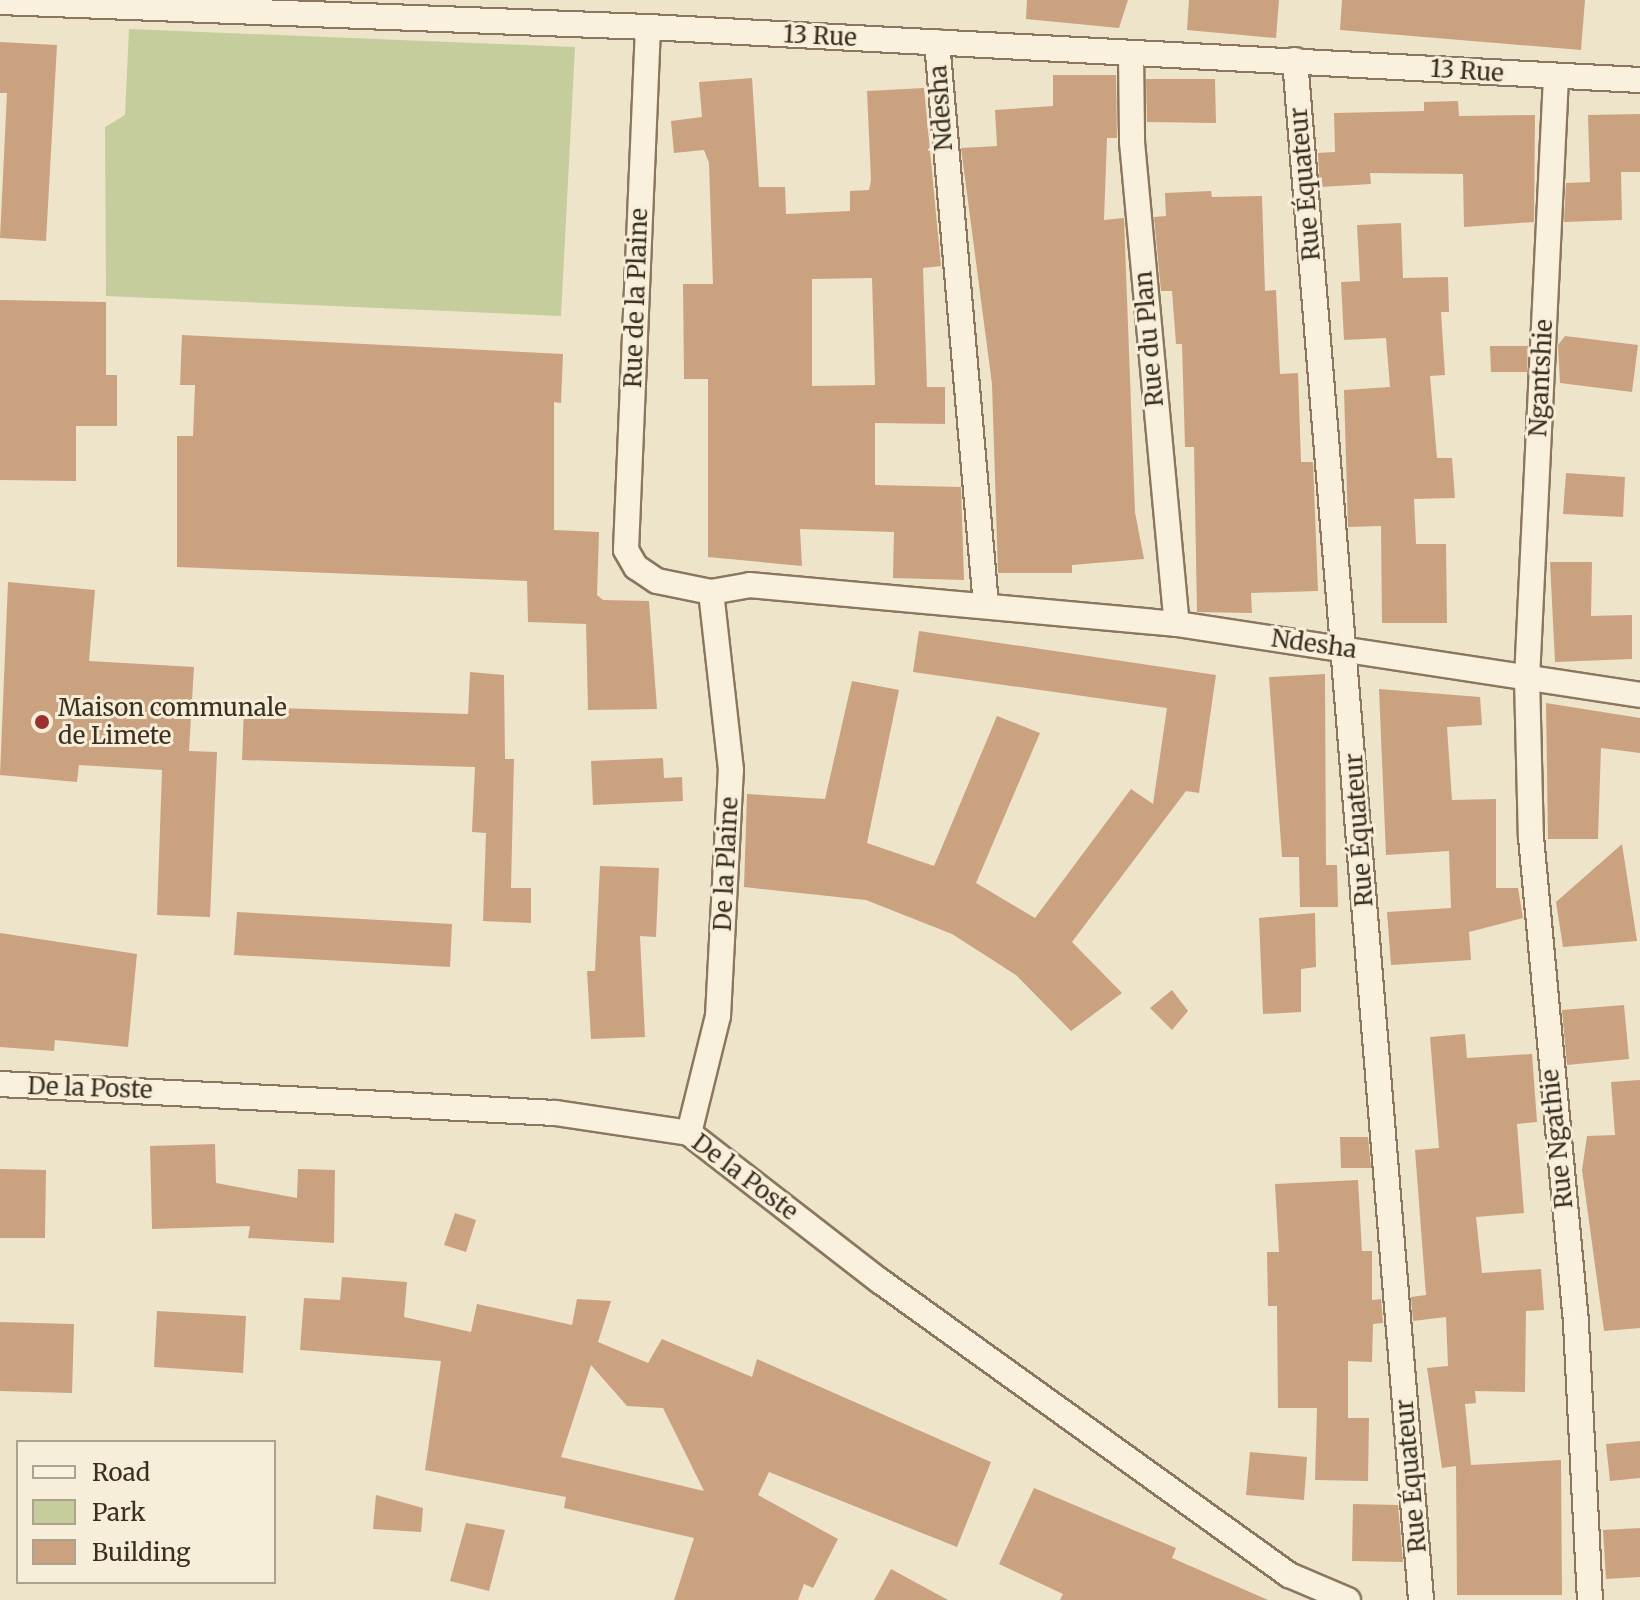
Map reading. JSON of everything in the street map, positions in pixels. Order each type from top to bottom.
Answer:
[{"type":"street","name":"13 Rue","points":[[0,2],[511,10],[648,27],[1640,80]]},
{"type":"street","name":"Rue de la Plaine","points":[[636,567],[626,550],[648,27]]},
{"type":"street","name":"Ndesha","points":[[937,42],[986,605]]},
{"type":"street","name":"Rue du Plan","points":[[1131,54],[1132,142],[1177,624]]},
{"type":"street","name":"Rue Équateur","points":[[1295,60],[1346,648],[1421,1600]]},
{"type":"street","name":"Ngantshie","points":[[1527,678],[1556,77]]},
{"type":"street","name":"Ndesha","points":[[636,567],[657,581],[711,592],[749,585],[1177,624],[1640,695]]},
{"type":"street","name":"De la Plaine","points":[[689,1133],[718,1016],[731,770],[711,592]]},
{"type":"street","name":"Rue Ngathie","points":[[1527,678],[1531,837],[1576,1324],[1590,1600]]},
{"type":"street","name":"De la Poste","points":[[0,1084],[555,1113],[689,1133],[880,1281],[1331,1598]]},
{"type":"green space","points":[[129,29],[575,47],[561,316],[106,296],[105,127],[125,115]]},
{"type":"building","points":[[1027,0],[1128,0],[1119,28],[1026,19]]},
{"type":"building","points":[[1189,0],[1279,0],[1276,38],[1187,30]]},
{"type":"building","points":[[1342,0],[1585,0],[1581,50],[1340,30]]},
{"type":"building","points":[[0,42],[57,45],[46,241],[0,238],[7,93],[0,93]]},
{"type":"building","points":[[1053,75],[1116,75],[1117,138],[1107,138],[1104,220],[1124,218],[1135,512],[1144,559],[1072,565],[1072,573],[998,573],[992,384],[961,148],[997,146],[995,110],[1053,106]]},
{"type":"building","points":[[752,78],[759,187],[785,187],[786,214],[850,211],[850,191],[869,190],[871,180],[867,91],[924,88],[941,266],[923,268],[927,387],[945,387],[945,424],[875,423],[875,485],[961,487],[964,580],[893,578],[894,532],[800,529],[802,566],[708,557],[708,379],[684,379],[683,284],[713,284],[709,163],[704,150],[674,153],[671,121],[702,117],[699,82]],"holes":[[[872,278],[875,385],[812,386],[812,279]]]},
{"type":"building","points":[[1146,79],[1215,79],[1216,123],[1147,122]]},
{"type":"building","points":[[1458,101],[1459,116],[1535,115],[1534,222],[1464,227],[1463,174],[1370,173],[1371,184],[1320,187],[1318,153],[1335,152],[1334,113],[1424,111],[1424,102]]},
{"type":"building","points":[[1640,114],[1640,172],[1621,172],[1622,220],[1564,222],[1566,183],[1590,182],[1588,115]]},
{"type":"building","points":[[1211,191],[1212,197],[1262,196],[1265,291],[1276,290],[1280,374],[1298,373],[1301,462],[1313,462],[1318,591],[1251,593],[1252,613],[1197,612],[1194,447],[1185,447],[1182,344],[1176,344],[1172,291],[1161,291],[1154,217],[1166,216],[1165,193]]},
{"type":"building","points":[[1401,223],[1403,278],[1448,277],[1449,312],[1441,312],[1445,375],[1430,376],[1437,458],[1452,458],[1455,498],[1414,499],[1416,544],[1446,544],[1447,623],[1382,623],[1381,526],[1348,527],[1344,390],[1390,387],[1386,338],[1344,340],[1341,282],[1360,281],[1357,225]]},
{"type":"building","points":[[0,300],[106,302],[106,375],[117,375],[117,426],[76,426],[76,481],[0,480]]},
{"type":"building","points":[[182,335],[563,354],[561,403],[554,402],[554,530],[599,532],[597,595],[603,600],[649,601],[657,709],[588,710],[586,624],[528,622],[527,581],[177,567],[177,436],[193,436],[195,385],[180,385]]},
{"type":"building","points":[[1565,336],[1638,345],[1632,392],[1560,383],[1558,345]]},
{"type":"building","points":[[1490,346],[1528,346],[1527,372],[1491,372]]},
{"type":"building","points":[[1566,473],[1625,477],[1623,517],[1563,514]]},
{"type":"building","points":[[1550,562],[1592,562],[1591,616],[1632,615],[1632,659],[1555,662]]},
{"type":"building","points":[[8,582],[95,590],[89,661],[194,667],[189,751],[217,752],[210,917],[157,915],[162,770],[79,765],[77,782],[0,775]]},
{"type":"building","points":[[919,631],[1216,675],[1199,793],[1186,791],[1072,942],[1122,993],[1071,1031],[1016,975],[952,934],[866,900],[744,887],[747,794],[825,799],[852,681],[899,690],[867,843],[934,866],[997,716],[1040,733],[976,883],[1035,918],[1131,789],[1153,804],[1167,708],[913,672]]},
{"type":"building","points":[[470,672],[504,675],[505,759],[514,759],[511,888],[531,888],[531,923],[483,921],[486,833],[472,832],[475,767],[242,760],[244,707],[468,714]]},
{"type":"building","points":[[1325,674],[1326,865],[1337,865],[1338,907],[1300,907],[1299,857],[1282,857],[1269,677]]},
{"type":"building","points":[[1379,689],[1480,697],[1482,725],[1447,727],[1452,800],[1496,799],[1496,888],[1518,888],[1523,918],[1469,932],[1471,960],[1391,965],[1387,912],[1451,908],[1449,851],[1386,855]]},
{"type":"building","points":[[1546,703],[1640,718],[1640,753],[1601,748],[1598,839],[1548,839]]},
{"type":"building","points":[[663,758],[664,778],[682,777],[683,801],[593,805],[591,761]]},
{"type":"building","points":[[1622,844],[1637,941],[1563,947],[1556,902]]},
{"type":"building","points":[[600,866],[659,868],[656,937],[640,936],[645,1037],[591,1039],[587,971],[595,971]]},
{"type":"building","points":[[237,912],[452,924],[450,967],[234,955]]},
{"type":"building","points":[[1315,913],[1316,967],[1301,969],[1301,1012],[1263,1014],[1259,918]]},
{"type":"building","points":[[0,933],[137,954],[128,1047],[55,1040],[54,1051],[0,1047]]},
{"type":"building","points":[[1172,990],[1188,1011],[1172,1030],[1150,1008]]},
{"type":"building","points":[[1624,1005],[1629,1059],[1567,1065],[1562,1010]]},
{"type":"building","points":[[1465,1034],[1467,1058],[1532,1054],[1537,1122],[1517,1124],[1524,1213],[1476,1217],[1482,1273],[1541,1269],[1544,1310],[1526,1311],[1525,1392],[1475,1391],[1476,1403],[1465,1404],[1471,1465],[1561,1460],[1562,1595],[1457,1595],[1456,1466],[1442,1468],[1427,1368],[1448,1366],[1446,1317],[1413,1321],[1411,1297],[1426,1295],[1415,1150],[1439,1148],[1430,1037]]},
{"type":"building","points":[[1640,1080],[1640,1328],[1604,1331],[1582,1170],[1587,1136],[1615,1135],[1611,1082]]},
{"type":"building","points":[[1340,1137],[1368,1137],[1371,1168],[1341,1168]]},
{"type":"building","points":[[215,1144],[216,1183],[297,1198],[298,1169],[335,1170],[334,1243],[248,1238],[250,1226],[152,1229],[150,1146]]},
{"type":"building","points":[[0,1169],[46,1170],[45,1238],[0,1238]]},
{"type":"building","points":[[1358,1180],[1362,1251],[1372,1251],[1372,1300],[1381,1299],[1383,1323],[1373,1324],[1372,1362],[1348,1361],[1348,1418],[1369,1418],[1368,1481],[1315,1480],[1317,1408],[1278,1408],[1277,1306],[1268,1306],[1267,1252],[1279,1252],[1275,1184]]},
{"type":"building","points":[[455,1213],[476,1220],[466,1252],[444,1245]]},
{"type":"building","points":[[342,1277],[407,1282],[404,1317],[471,1332],[477,1304],[572,1325],[577,1299],[611,1301],[598,1342],[648,1363],[662,1339],[752,1377],[757,1359],[991,1462],[957,1547],[769,1472],[758,1495],[838,1539],[813,1588],[804,1584],[798,1600],[674,1600],[694,1538],[564,1508],[566,1497],[425,1470],[441,1361],[300,1350],[304,1298],[340,1300]],"holes":[[[591,1365],[627,1406],[663,1408],[704,1491],[561,1457]]]},
{"type":"building","points":[[157,1311],[246,1316],[243,1373],[154,1367]]},
{"type":"building","points":[[0,1322],[74,1324],[72,1393],[0,1391]]},
{"type":"building","points":[[1640,1441],[1640,1478],[1610,1481],[1606,1444]]},
{"type":"building","points":[[1250,1452],[1307,1457],[1304,1500],[1246,1495]]},
{"type":"building","points":[[1034,1488],[1176,1548],[1172,1558],[1268,1600],[1060,1600],[1063,1594],[999,1564]]},
{"type":"building","points":[[376,1495],[423,1508],[421,1532],[373,1529]]},
{"type":"building","points":[[1353,1504],[1398,1505],[1403,1562],[1352,1561]]},
{"type":"building","points":[[466,1523],[505,1530],[489,1591],[450,1581]]},
{"type":"building","points":[[1640,1528],[1640,1577],[1606,1579],[1603,1530]]},
{"type":"building","points":[[891,1569],[948,1600],[874,1600]]},
{"type":"place","name":"Maison communale de Limete","points":[[42,722]]}]
